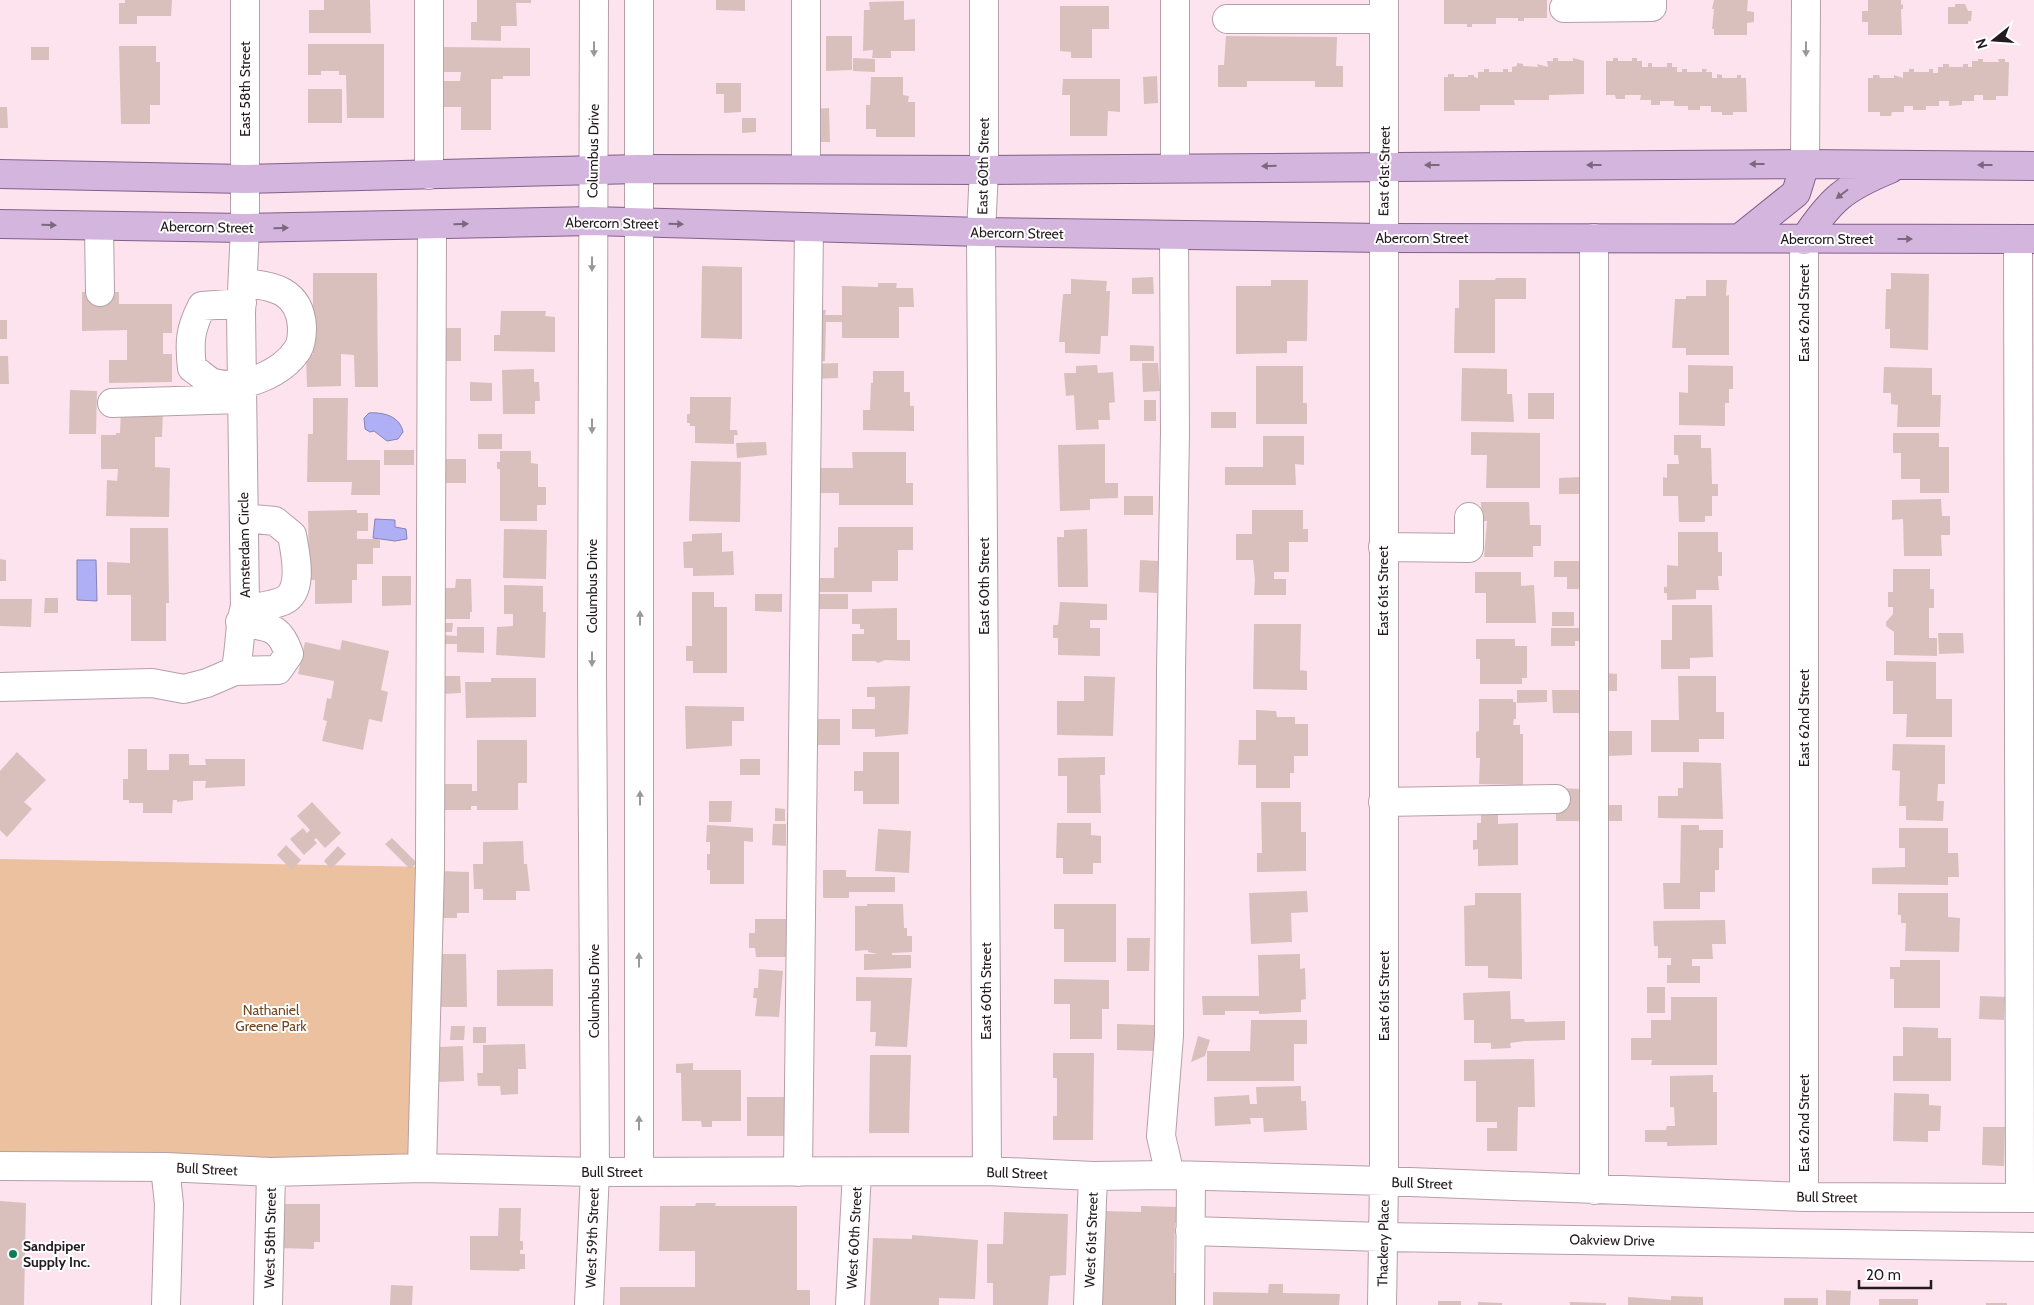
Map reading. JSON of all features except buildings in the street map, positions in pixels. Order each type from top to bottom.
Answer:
[{"type":"main road","points":[[0,174],[245,179],[594,169],[984,170],[1385,165],[1805,164],[2034,166]]},
{"type":"main road","points":[[1740,238],[1796,192],[1805,164]]},
{"type":"main road","points":[[1804,240],[1825,208],[1842,194],[1863,180],[1901,165]]},
{"type":"main road","name":"Abercorn Street","points":[[0,224],[245,228],[592,221],[981,232],[1382,238],[2026,239]]},
{"type":"street","name":"East 58th Street","points":[[245,0],[245,179]]},
{"type":"street","points":[[429,175],[430,0]]},
{"type":"street","name":"Columbus Drive","points":[[594,0],[594,169],[592,221],[595,1172]]},
{"type":"street","points":[[639,0],[639,1172]]},
{"type":"street","points":[[806,0],[806,169]]},
{"type":"street","name":"East 60th Street","points":[[984,0],[984,170],[981,232],[987,1171]]},
{"type":"street","points":[[1175,0],[1175,167]]},
{"type":"street","points":[[1564,8],[1652,7],[1652,0]]},
{"type":"street","points":[[1805,164],[1806,0]]},
{"type":"street","points":[[1227,19],[1285,10],[1384,10]]},
{"type":"street","name":"East 61st Street","points":[[1384,10],[1385,165],[1382,238],[1384,1182]]},
{"type":"street","name":"Amsterdam Circle","points":[[235,671],[239,654],[242,616],[244,518],[242,293],[245,179]]},
{"type":"street","points":[[422,1168],[430,867],[432,225]]},
{"type":"street","points":[[99,226],[100,292]]},
{"type":"street","points":[[798,1172],[809,228]]},
{"type":"street","points":[[1174,235],[1175,433],[1171,671],[1169,1036],[1160,1136],[1181,1176],[1190,1232],[1190,1305]]},
{"type":"street","points":[[1594,238],[1594,1190]]},
{"type":"street","points":[[2026,239],[2027,1198]]},
{"type":"street","name":"East 62nd Street","points":[[1804,240],[1804,1197]]},
{"type":"street","points":[[112,403],[242,392],[282,367],[299,348],[302,333],[301,313],[286,293],[267,285],[202,306],[194,323],[189,344],[192,368],[213,383],[242,392]]},
{"type":"street","points":[[1383,547],[1469,548],[1469,517]]},
{"type":"street","points":[[242,616],[284,600],[294,588],[297,566],[292,535],[275,521],[244,518]]},
{"type":"street","points":[[0,687],[152,683],[184,689],[207,684],[235,671],[278,670],[289,654],[284,638],[273,629],[242,616]]},
{"type":"street","points":[[1383,802],[1556,799]]},
{"type":"street","name":"Bull Street","points":[[0,1166],[165,1167],[271,1172],[422,1168],[595,1172],[987,1171],[1094,1176],[1181,1176],[1384,1182],[1804,1197],[2027,1198]]},
{"type":"street","points":[[165,1167],[169,1204],[166,1305]]},
{"type":"street","name":"West 58th Street","points":[[268,1305],[271,1172]]},
{"type":"street","name":"West 59th Street","points":[[589,1305],[595,1172]]},
{"type":"street","name":"West 60th Street","points":[[850,1305],[857,1172]]},
{"type":"street","name":"West 61st Street","points":[[1088,1305],[1094,1176]]},
{"type":"street","name":"Thackery Place","points":[[1382,1305],[1384,1182]]},
{"type":"street","name":"Oakview Drive","points":[[1190,1232],[1382,1237],[2034,1247]]},
{"type":"green space","name":"Nathaniel Greene Park","points":[[0,859],[430,867],[422,1168],[0,1166]]},
{"type":"water","points":[[369,413],[385,414],[395,419],[403,432],[398,439],[387,441],[374,431],[370,432],[365,429],[364,418]]},
{"type":"water","points":[[375,519],[395,520],[395,527],[406,529],[407,539],[395,541],[373,538]]},
{"type":"water","points":[[77,560],[96,560],[97,601],[77,600]]},
{"type":"place","name":"Sandpiper Supply Inc.","points":[[13,1254]]}]
